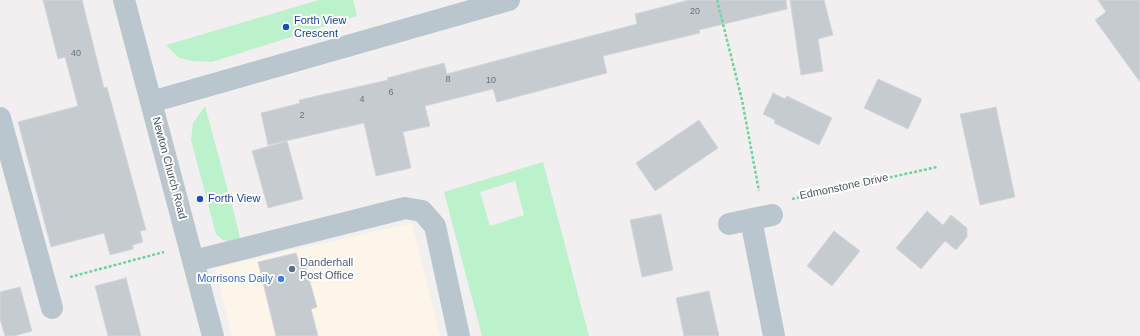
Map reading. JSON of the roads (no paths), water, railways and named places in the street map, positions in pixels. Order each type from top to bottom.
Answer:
[{"type":"street","name":"Newton Church Road","points":[[124,0],[213,336]]},
{"type":"street","points":[[151,102],[509,0]]},
{"type":"street","points":[[0,118],[52,308]]},
{"type":"street","points":[[192,253],[405,208],[422,211],[435,226],[459,336]]},
{"type":"street","points":[[729,224],[762,214],[774,336]]},
{"type":"place","name":"Forth View Crescent","points":[[286,27]]},
{"type":"place","name":"Forth View","points":[[200,199]]},
{"type":"place","name":"Danderhall Post Office","points":[[292,269]]},
{"type":"place","name":"Morrisons Daily","points":[[281,279]]}]
